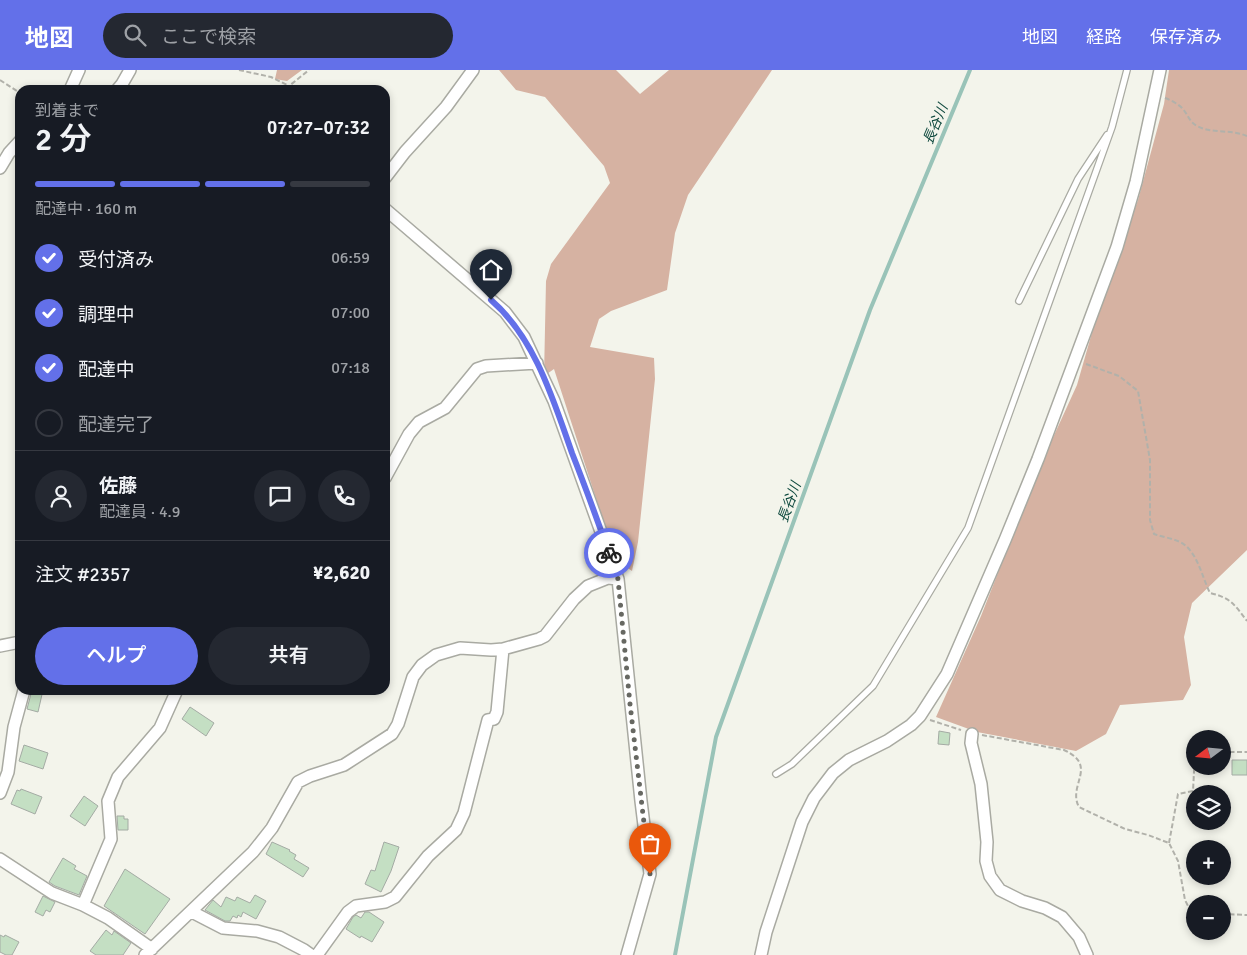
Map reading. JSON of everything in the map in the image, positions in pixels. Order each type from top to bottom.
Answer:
[{"type":"street","points":[[72,85],[79,70]]},
{"type":"street","points":[[121,85],[130,70]]},
{"type":"street","points":[[390,172],[446,107],[472,70]]},
{"type":"street","points":[[761,955],[766,932],[802,822],[814,798],[833,773],[848,760],[899,734],[920,716],[947,674],[984,592],[1038,459],[1117,247],[1136,182],[1160,70]]},
{"type":"street","points":[[0,168],[15,145]]},
{"type":"street","points":[[390,212],[506,312],[524,337],[554,401],[618,579],[650,874],[627,955]]},
{"type":"street","points":[[390,469],[409,434],[419,422],[445,408],[477,369],[486,366],[537,363]]},
{"type":"street","points":[[0,859],[52,893],[83,905],[108,918],[149,952],[253,852],[272,828],[298,782],[344,765],[392,734],[398,724],[413,677],[422,665],[436,654],[460,648],[502,649],[545,636],[574,599],[588,586],[608,578],[618,579]]},
{"type":"street","points":[[0,646],[15,643]]},
{"type":"street","points":[[317,955],[348,912],[356,906],[385,902],[395,897],[428,856],[456,830],[464,813],[488,720],[494,719],[497,712],[502,649]]},
{"type":"street","points":[[0,792],[8,772],[14,727],[23,695]]},
{"type":"street","points":[[83,905],[111,839],[108,801],[113,786],[118,777],[160,728],[175,695]]},
{"type":"street","points":[[972,734],[971,743],[981,790],[987,842],[986,861],[990,876],[1000,890],[1062,917],[1079,937],[1087,955]]},
{"type":"street","points":[[192,912],[223,928],[257,931],[279,937],[310,955]]},
{"type":"lane","points":[[776,774],[792,764],[874,686],[968,528],[1112,127],[1127,70]]},
{"type":"lane","points":[[1019,301],[1078,179],[1112,127]]},
{"type":"path","points":[[239,70],[271,78],[287,85]]},
{"type":"path","points":[[290,85],[309,70]]},
{"type":"path","points":[[0,80],[15,90]]},
{"type":"path","points":[[1156,94],[1171,100],[1182,108],[1189,120],[1195,125],[1204,129],[1239,132],[1247,136]]},
{"type":"path","points":[[1075,360],[1119,376],[1138,391],[1150,460],[1150,520],[1154,534],[1181,542],[1194,554],[1202,577],[1210,592],[1224,596],[1234,604],[1247,621]]},
{"type":"path","points":[[920,716],[972,734],[1064,750],[1073,754],[1079,759],[1081,766],[1076,801],[1079,807],[1125,829],[1168,843],[1178,861],[1186,903]]},
{"type":"path","points":[[1231,752],[1247,752]]},
{"type":"path","points":[[1168,843],[1178,794],[1193,791],[1194,775]]},
{"type":"path","points":[[1231,914],[1247,915]]},
{"type":"shaded area","points":[[277,70],[302,70],[287,81],[275,79]]},
{"type":"shaded area","points":[[499,70],[616,70],[640,94],[669,70],[772,70],[688,195],[675,233],[667,290],[611,311],[599,319],[590,347],[654,358],[655,379],[638,542],[632,571],[616,560],[554,369],[544,376],[546,281],[551,264],[610,183],[604,166],[545,97],[516,90]]},
{"type":"shaded area","points":[[1169,70],[1247,70],[1247,550],[1192,603],[1184,637],[1191,685],[1183,700],[1120,705],[1106,734],[1076,751],[977,732],[936,717],[981,616],[1040,466],[1077,385],[1097,315],[1138,200],[1164,104]]},
{"type":"building","points":[[31,695],[42,695],[38,712],[27,709]]},
{"type":"building","points":[[190,707],[214,723],[206,736],[182,719]]},
{"type":"building","points":[[939,731],[950,733],[949,745],[938,744]]},
{"type":"building","points":[[24,745],[48,753],[43,769],[19,761]]},
{"type":"building","points":[[1232,760],[1247,760],[1247,775],[1232,775]]},
{"type":"building","points":[[21,789],[42,797],[35,814],[11,804],[17,790],[20,791]]},
{"type":"building","points":[[84,796],[98,806],[85,826],[70,816]]},
{"type":"building","points":[[117,816],[124,816],[124,819],[128,819],[128,830],[118,830]]},
{"type":"building","points":[[272,842],[290,850],[296,855],[294,859],[309,868],[303,877],[266,854]]},
{"type":"building","points":[[384,842],[399,847],[381,892],[365,884],[371,870],[375,871]]},
{"type":"building","points":[[63,858],[76,866],[74,869],[87,876],[79,895],[49,882]]},
{"type":"building","points":[[125,869],[170,899],[145,934],[104,906]]},
{"type":"building","points":[[255,895],[266,901],[256,919],[243,912],[241,917],[238,915],[237,918],[233,916],[230,921],[225,921],[205,910],[213,900],[221,907],[226,897],[235,901],[237,897],[250,903]]},
{"type":"building","points":[[43,896],[55,902],[50,912],[46,910],[43,916],[35,912]]},
{"type":"building","points":[[365,912],[369,912],[384,922],[372,942],[361,936],[360,938],[346,929],[353,917],[356,915],[361,918]]},
{"type":"building","points":[[106,930],[112,935],[114,931],[131,943],[123,955],[96,955],[90,951]]},
{"type":"building","points":[[0,935],[4,937],[5,935],[19,942],[12,955],[0,952]]},
{"type":"waterway","name":"長谷川","points":[[675,955],[716,737],[870,310],[970,70]]},
{"type":"way so far","points":[[609,553],[618,579],[630,704],[650,874]]},
{"type":"route","points":[[491,300],[506,312],[524,337],[537,363],[554,401],[609,553]]}]
